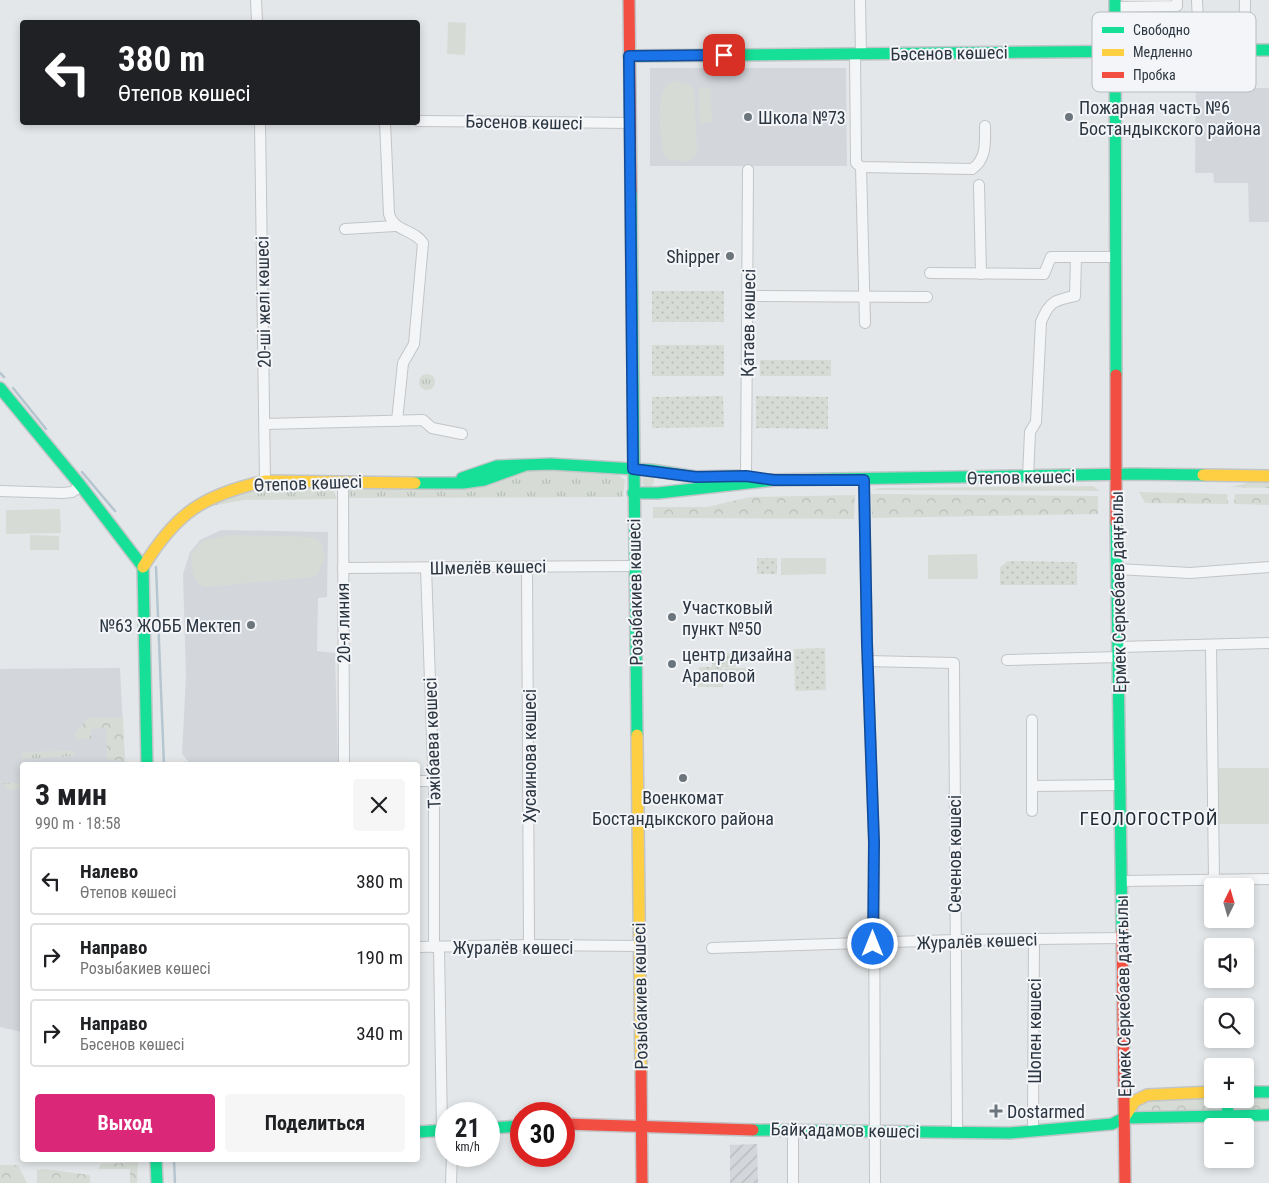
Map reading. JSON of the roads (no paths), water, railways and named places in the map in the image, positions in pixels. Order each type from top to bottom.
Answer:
[{"type":"street","points":[[256,0],[257,20]]},
{"type":"street","name":"Розыбакиев көшесі","points":[[628,0],[642,1183]]},
{"type":"street","points":[[860,0],[856,163],[861,167],[972,168],[980,164],[985,149],[985,126]]},
{"type":"street","points":[[1115,4],[1177,6],[1177,0]]},
{"type":"street","name":"Бәсенов көшесі","points":[[1256,50],[1269,50]]},
{"type":"street","name":"Бәсенов көшесі","points":[[629,56],[1092,52]]},
{"type":"street","name":"Ермек Серкебаев даңғылы","points":[[1115,92],[1116,475],[1125,1183]]},
{"type":"street","name":"Бәсенов көшесі","points":[[420,121],[630,123]]},
{"type":"street","name":"20-ші желі көшесі","points":[[260,125],[265,481]]},
{"type":"street","points":[[386,125],[389,214],[395,226]]},
{"type":"street","points":[[861,167],[865,323]]},
{"type":"street","name":"Қатаев көшесі","points":[[746,476],[748,170]]},
{"type":"street","points":[[979,185],[981,274]]},
{"type":"street","points":[[345,229],[395,226],[416,235],[423,243],[414,344],[403,363],[397,421]]},
{"type":"street","points":[[930,273],[1044,274],[1051,257],[1116,257]]},
{"type":"street","points":[[1028,477],[1030,432],[1036,422],[1041,322],[1048,306],[1059,299],[1075,296],[1076,257]]},
{"type":"street","points":[[748,296],[928,297]]},
{"type":"street","points":[[0,388],[81,486],[143,567],[146,762]]},
{"type":"street","points":[[265,424],[423,420],[432,428],[462,434]]},
{"type":"street","name":"Өтепов көшесі","points":[[143,567],[166,531],[183,513],[221,493],[265,481],[446,482],[488,468],[551,464],[633,469],[696,477],[746,476],[774,480]]},
{"type":"street","name":"Өтепов көшесі","points":[[633,493],[658,493],[774,480],[1116,475],[1269,476]]},
{"type":"street","points":[[864,480],[866,700],[874,842],[875,1183]]},
{"type":"street","name":"20-я линия","points":[[343,482],[344,762]]},
{"type":"street","points":[[0,492],[63,493],[72,492],[81,486]]},
{"type":"street","name":"Шмелёв көшесі","points":[[343,568],[634,566]]},
{"type":"street","name":"Хусаинова көшесі","points":[[527,567],[529,945]]},
{"type":"street","points":[[1117,569],[1190,573],[1269,567]]},
{"type":"street","name":"Тәжібаева көшесі","points":[[426,568],[443,1102]]},
{"type":"street","points":[[1007,660],[1211,644],[1269,643]]},
{"type":"street","points":[[1211,644],[1214,878]]},
{"type":"street","name":"Сеченов көшесі","points":[[867,662],[954,663],[954,940],[957,1131]]},
{"type":"street","points":[[1032,720],[1032,811]]},
{"type":"street","points":[[420,781],[434,781]]},
{"type":"street","points":[[1032,786],[1120,785]]},
{"type":"street","points":[[1121,881],[1204,879]]},
{"type":"street","points":[[1254,879],[1269,879]]},
{"type":"street","name":"Журалёв көшесі","points":[[712,948],[954,940],[1122,938]]},
{"type":"street","name":"Шопен көшесі","points":[[1034,939],[1034,1124]]},
{"type":"street","name":"Журалёв көшесі","points":[[420,948],[529,945],[639,946]]},
{"type":"street","points":[[1124,1118],[1135,1101],[1147,1095],[1204,1092]]},
{"type":"street","points":[[1254,1092],[1269,1092]]},
{"type":"street","points":[[1228,1108],[1228,1115]]},
{"type":"street","name":"Байқадамов көшесі","points":[[575,1124],[793,1130],[1034,1132],[1112,1124],[1124,1118],[1269,1115]]},
{"type":"street","points":[[793,1130],[793,1183]]},
{"type":"street","points":[[420,1132],[435,1131]]},
{"type":"street","points":[[156,1162],[157,1183]]},
{"type":"street","points":[[451,1183],[452,1167]]},
{"type":"waterway","points":[[0,373],[4,377]]},
{"type":"waterway","points":[[13,388],[46,429]]},
{"type":"waterway","points":[[82,472],[115,511]]},
{"type":"waterway","points":[[156,567],[164,762]]},
{"type":"waterway","points":[[174,1162],[175,1183]]},
{"type":"place","name":"Школа №73","points":[[748,117]]},
{"type":"place","name":"Пожарная часть №6 Бостандыкского района","points":[[1069,117]]},
{"type":"place","name":"Shipper","points":[[730,256]]},
{"type":"place","name":"Участковый пункт №50","points":[[672,617]]},
{"type":"place","name":"№63 ЖОББ Мектеп","points":[[251,625]]},
{"type":"place","name":"центр дизайна Араповой","points":[[672,664]]},
{"type":"place","name":"Военкомат Бостандыкского района","points":[[683,778]]},
{"type":"place","name":"Dostarmed","points":[[996,1111]]},
{"type":"district","name":"ГЕОЛОГОСТРОЙ","points":[[1149,818]]}]
